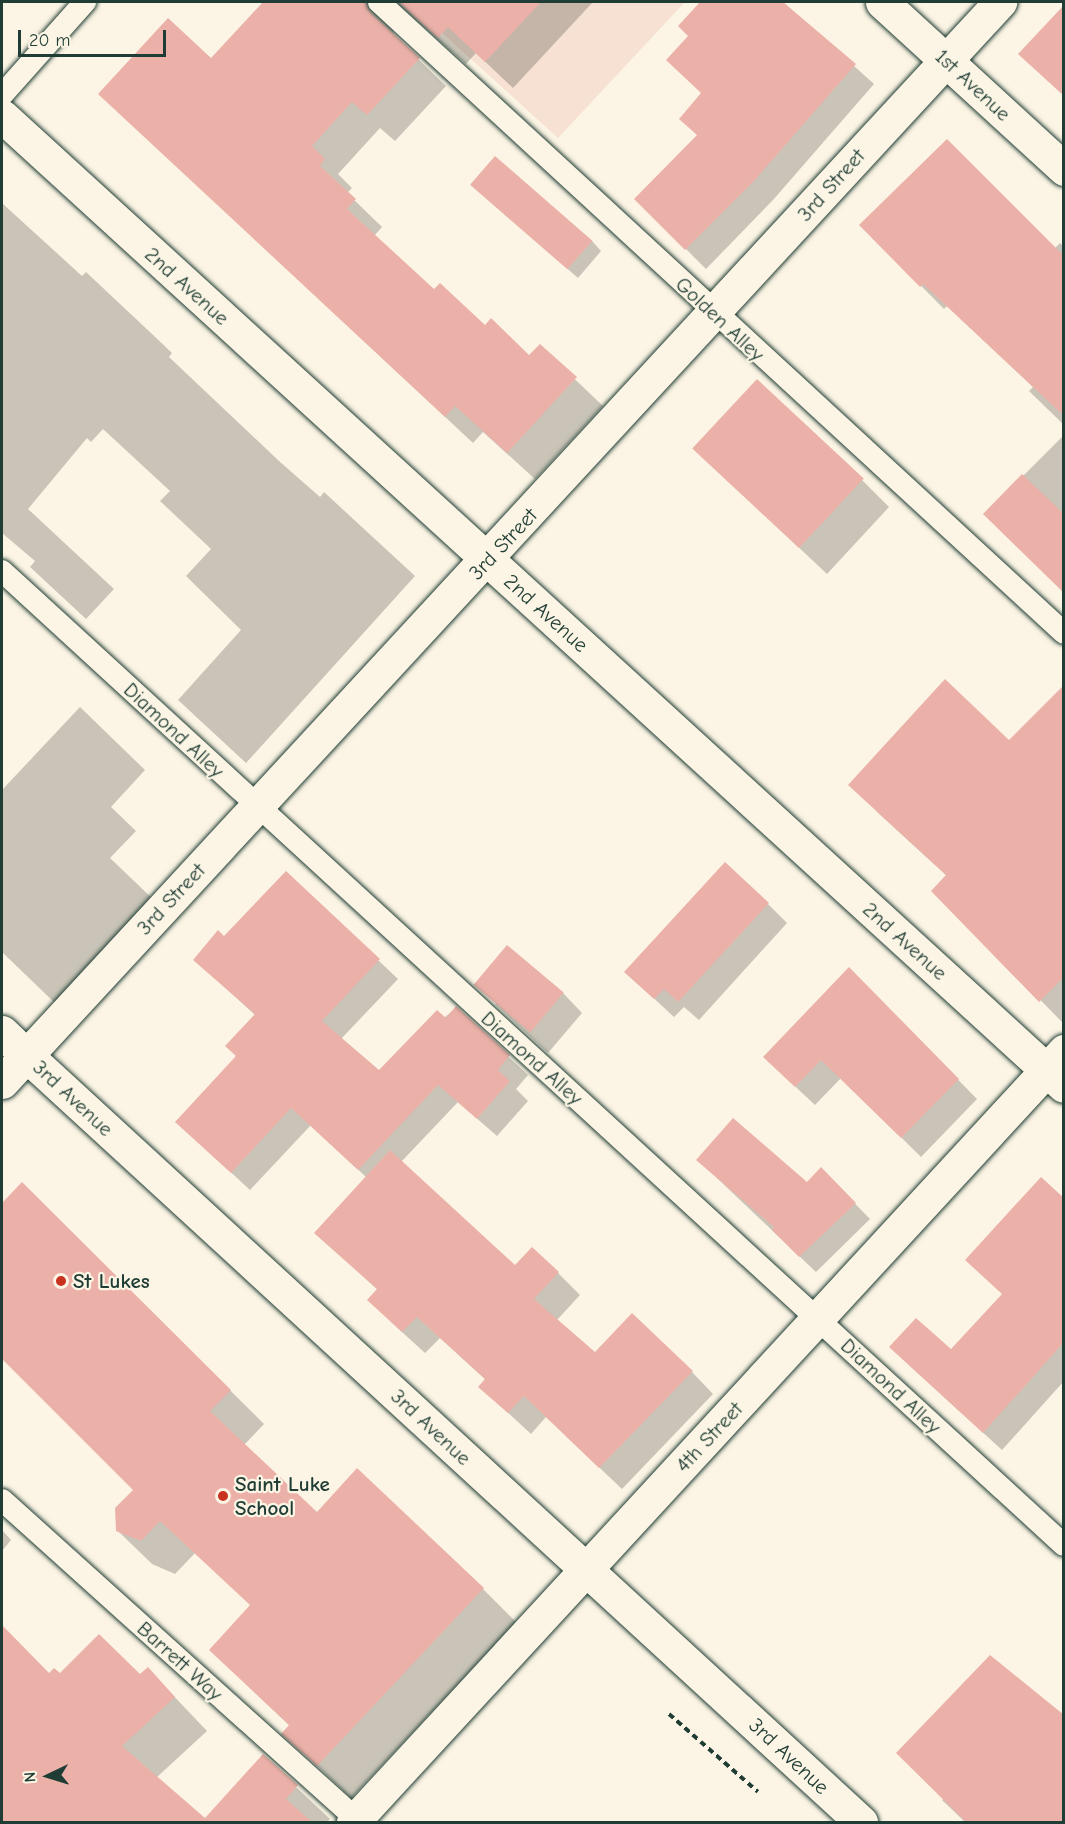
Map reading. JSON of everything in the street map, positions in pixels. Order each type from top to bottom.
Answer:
[{"type":"street","name":"1st Avenue","points":[[882,2],[1064,169]]},
{"type":"street","name":"3rd Street","points":[[2,1082],[715,315],[945,59],[1000,2]]},
{"type":"street","name":"2nd Avenue","points":[[2,116],[487,561],[1058,1069]]},
{"type":"street","name":"3rd Avenue","points":[[2,1032],[861,1822]]},
{"type":"street","name":"4th Street","points":[[356,1822],[819,1318],[1058,1069]]},
{"type":"lane","points":[[2,95],[85,2]]},
{"type":"lane","name":"Golden Alley","points":[[379,2],[715,315],[1064,633]]},
{"type":"lane","name":"Diamond Alley","points":[[2,571],[256,807],[819,1318],[1064,1545]]},
{"type":"lane","name":"Barrett Way","points":[[2,1500],[356,1822]]},
{"type":"path","points":[[669,1714],[758,1792]]},
{"type":"shaded area","points":[[408,2],[685,2],[558,138]]},
{"type":"building","points":[[263,2],[366,2],[370,12],[420,58],[367,115],[352,102],[312,146],[325,159],[320,166],[356,199],[347,209],[434,289],[440,283],[485,325],[491,318],[529,355],[540,344],[577,377],[507,453],[455,406],[445,417],[98,94],[168,18],[211,58]]},
{"type":"building","points":[[398,2],[541,2],[485,62],[448,27],[438,38]]},
{"type":"building","points":[[700,2],[783,2],[856,64],[754,181],[685,250],[634,199],[697,135],[679,119],[701,93],[666,60],[688,36],[678,26]]},
{"type":"building","points":[[1064,5],[1064,96],[1018,54]]},
{"type":"building","points":[[947,139],[1064,256],[1064,416],[923,284],[920,287],[859,225]]},
{"type":"building","points":[[495,156],[592,241],[567,269],[470,185]]},
{"type":"building","points":[[757,379],[864,479],[799,548],[692,448]]},
{"type":"building","points":[[1022,474],[1064,514],[1064,593],[983,514]]},
{"type":"building","points":[[945,679],[1009,740],[1064,685],[1064,977],[1039,1002],[931,891],[946,875],[848,785]]},
{"type":"building","points":[[725,862],[769,903],[678,1002],[664,989],[654,999],[624,972]]},
{"type":"building","points":[[286,871],[380,959],[322,1021],[379,1070],[437,1010],[446,1018],[456,1006],[510,1055],[498,1070],[510,1081],[477,1119],[438,1085],[358,1170],[291,1108],[231,1173],[175,1122],[236,1056],[225,1046],[255,1014],[193,960],[218,930],[224,936]]},
{"type":"building","points":[[507,945],[564,993],[530,1032],[474,985]]},
{"type":"building","points":[[849,967],[959,1079],[901,1138],[821,1060],[795,1087],[763,1057]]},
{"type":"building","points":[[733,1118],[807,1182],[821,1167],[856,1203],[799,1257],[772,1230],[774,1227],[696,1160]]},
{"type":"building","points":[[390,1150],[515,1265],[532,1247],[559,1272],[534,1299],[595,1352],[632,1313],[693,1371],[599,1468],[524,1396],[508,1413],[478,1387],[485,1379],[417,1317],[402,1332],[367,1300],[377,1289],[314,1233]]},
{"type":"building","points":[[1041,1177],[1064,1198],[1064,1342],[983,1433],[889,1347],[916,1318],[951,1349],[1002,1294],[965,1260]]},
{"type":"building","points":[[22,1182],[231,1390],[210,1411],[317,1512],[357,1468],[484,1588],[317,1766],[281,1734],[289,1725],[209,1650],[250,1605],[160,1521],[141,1541],[116,1531],[115,1508],[133,1490],[2,1359],[2,1203]]},
{"type":"building","points":[[2,1625],[49,1673],[54,1668],[60,1673],[99,1634],[140,1674],[148,1667],[175,1697],[122,1746],[205,1818],[263,1754],[298,1785],[286,1799],[312,1822],[2,1822]]},
{"type":"building","points":[[990,1655],[1064,1715],[1064,1822],[966,1822],[896,1753]]},
{"type":"place","name":"St Lukes","points":[[61,1281]]},
{"type":"place","name":"Saint Luke School","points":[[223,1496]]}]
